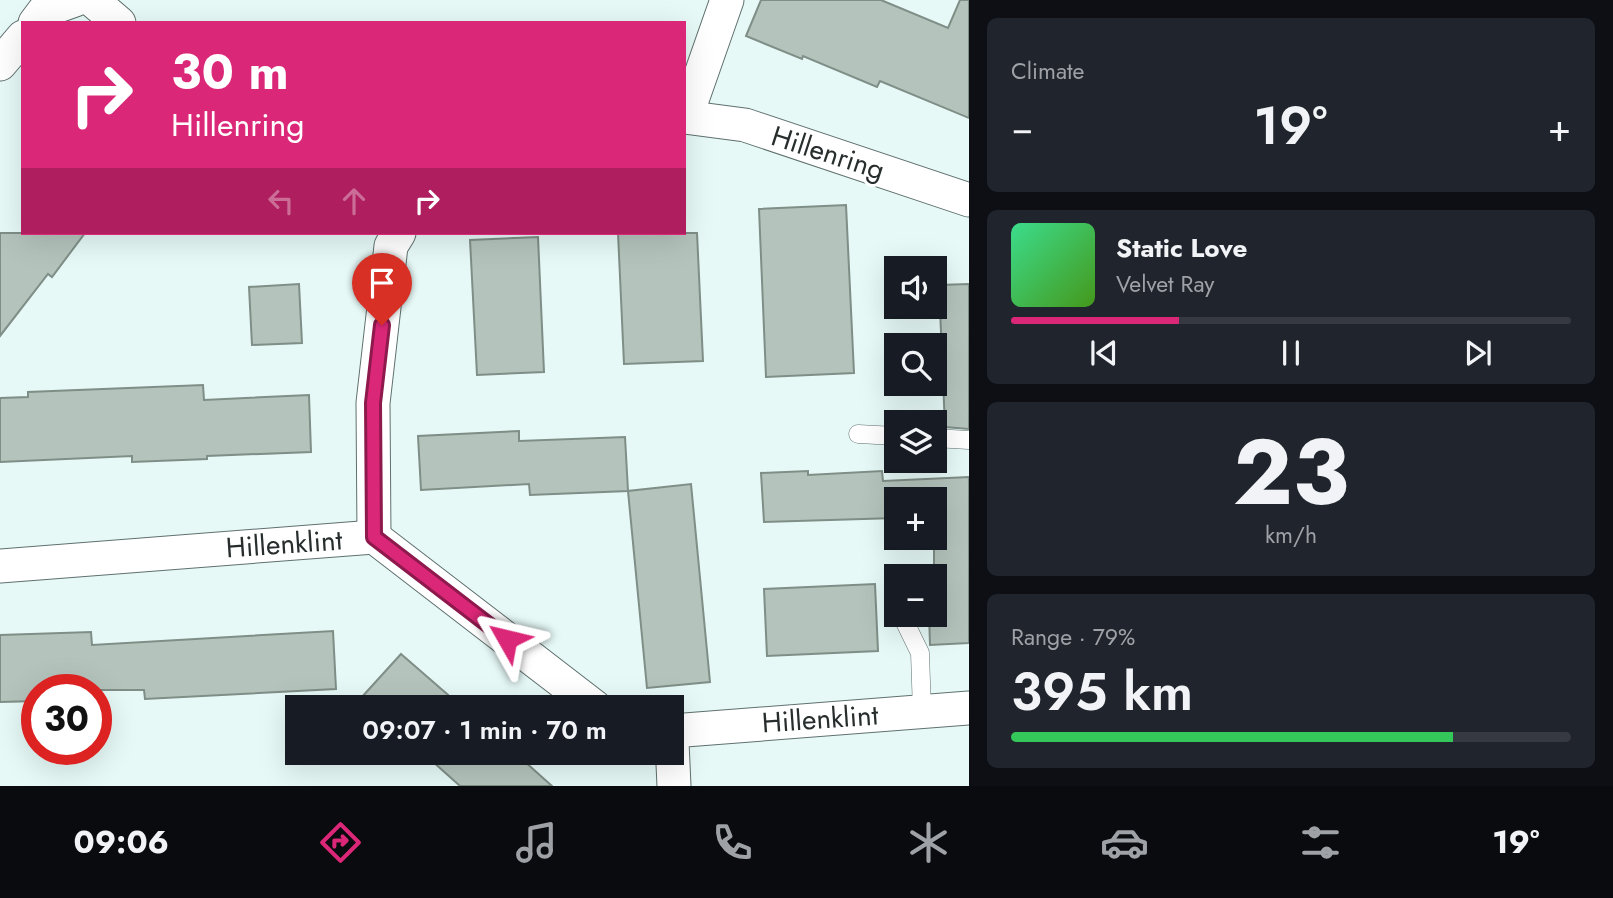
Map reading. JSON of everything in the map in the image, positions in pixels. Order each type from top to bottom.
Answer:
[{"type":"street","points":[[37,11],[75,0]]},
{"type":"street","points":[[92,0],[117,21]]},
{"type":"street","points":[[686,114],[727,0]]},
{"type":"street","points":[[0,64],[21,39]]},
{"type":"street","name":"Hillenring","points":[[686,117],[745,125],[969,200]]},
{"type":"street","points":[[374,537],[373,403],[388,237]]},
{"type":"street","name":"Hillenklint","points":[[0,566],[374,537],[579,695]]},
{"type":"street","name":"Hillenklint","points":[[684,730],[969,708]]},
{"type":"street","points":[[673,765],[674,786]]},
{"type":"lane","points":[[858,434],[884,435]]},
{"type":"lane","points":[[947,439],[969,440]]},
{"type":"lane","points":[[907,627],[920,653],[922,711]]},
{"type":"building","points":[[761,0],[881,0],[948,28],[960,0],[969,0],[969,118],[880,81],[877,87],[746,36]]},
{"type":"building","points":[[846,205],[854,373],[766,377],[759,209]]},
{"type":"building","points":[[0,233],[84,235],[52,277],[48,274],[0,336]]},
{"type":"building","points":[[697,233],[703,361],[624,364],[618,235]]},
{"type":"building","points":[[538,237],[544,372],[477,375],[470,240]]},
{"type":"building","points":[[299,284],[302,343],[252,345],[249,287]]},
{"type":"building","points":[[969,284],[969,429],[947,427],[947,410],[944,410],[944,396],[947,396],[947,333],[941,333],[940,319],[947,319],[947,285]]},
{"type":"building","points":[[203,385],[204,400],[309,395],[311,452],[132,462],[132,456],[0,462],[0,398],[28,397],[28,392]]},
{"type":"building","points":[[519,431],[519,441],[625,437],[628,491],[530,495],[529,484],[421,490],[418,436]]},
{"type":"building","points":[[808,471],[808,475],[882,471],[883,481],[969,477],[969,643],[930,645],[929,627],[947,627],[947,564],[934,564],[934,550],[947,550],[947,487],[884,487],[884,518],[764,522],[761,473]]},
{"type":"building","points":[[691,484],[710,682],[647,688],[628,491]]},
{"type":"building","points":[[875,584],[878,651],[767,656],[764,589]]},
{"type":"building","points":[[333,631],[336,689],[145,699],[144,690],[112,690],[112,674],[21,674],[21,701],[0,702],[0,635],[91,632],[92,645]]},
{"type":"building","points":[[401,654],[448,695],[364,695]]},
{"type":"building","points":[[437,765],[529,765],[552,786],[460,786]]},
{"type":"route","points":[[382,325],[373,403],[374,537],[507,639]]}]
